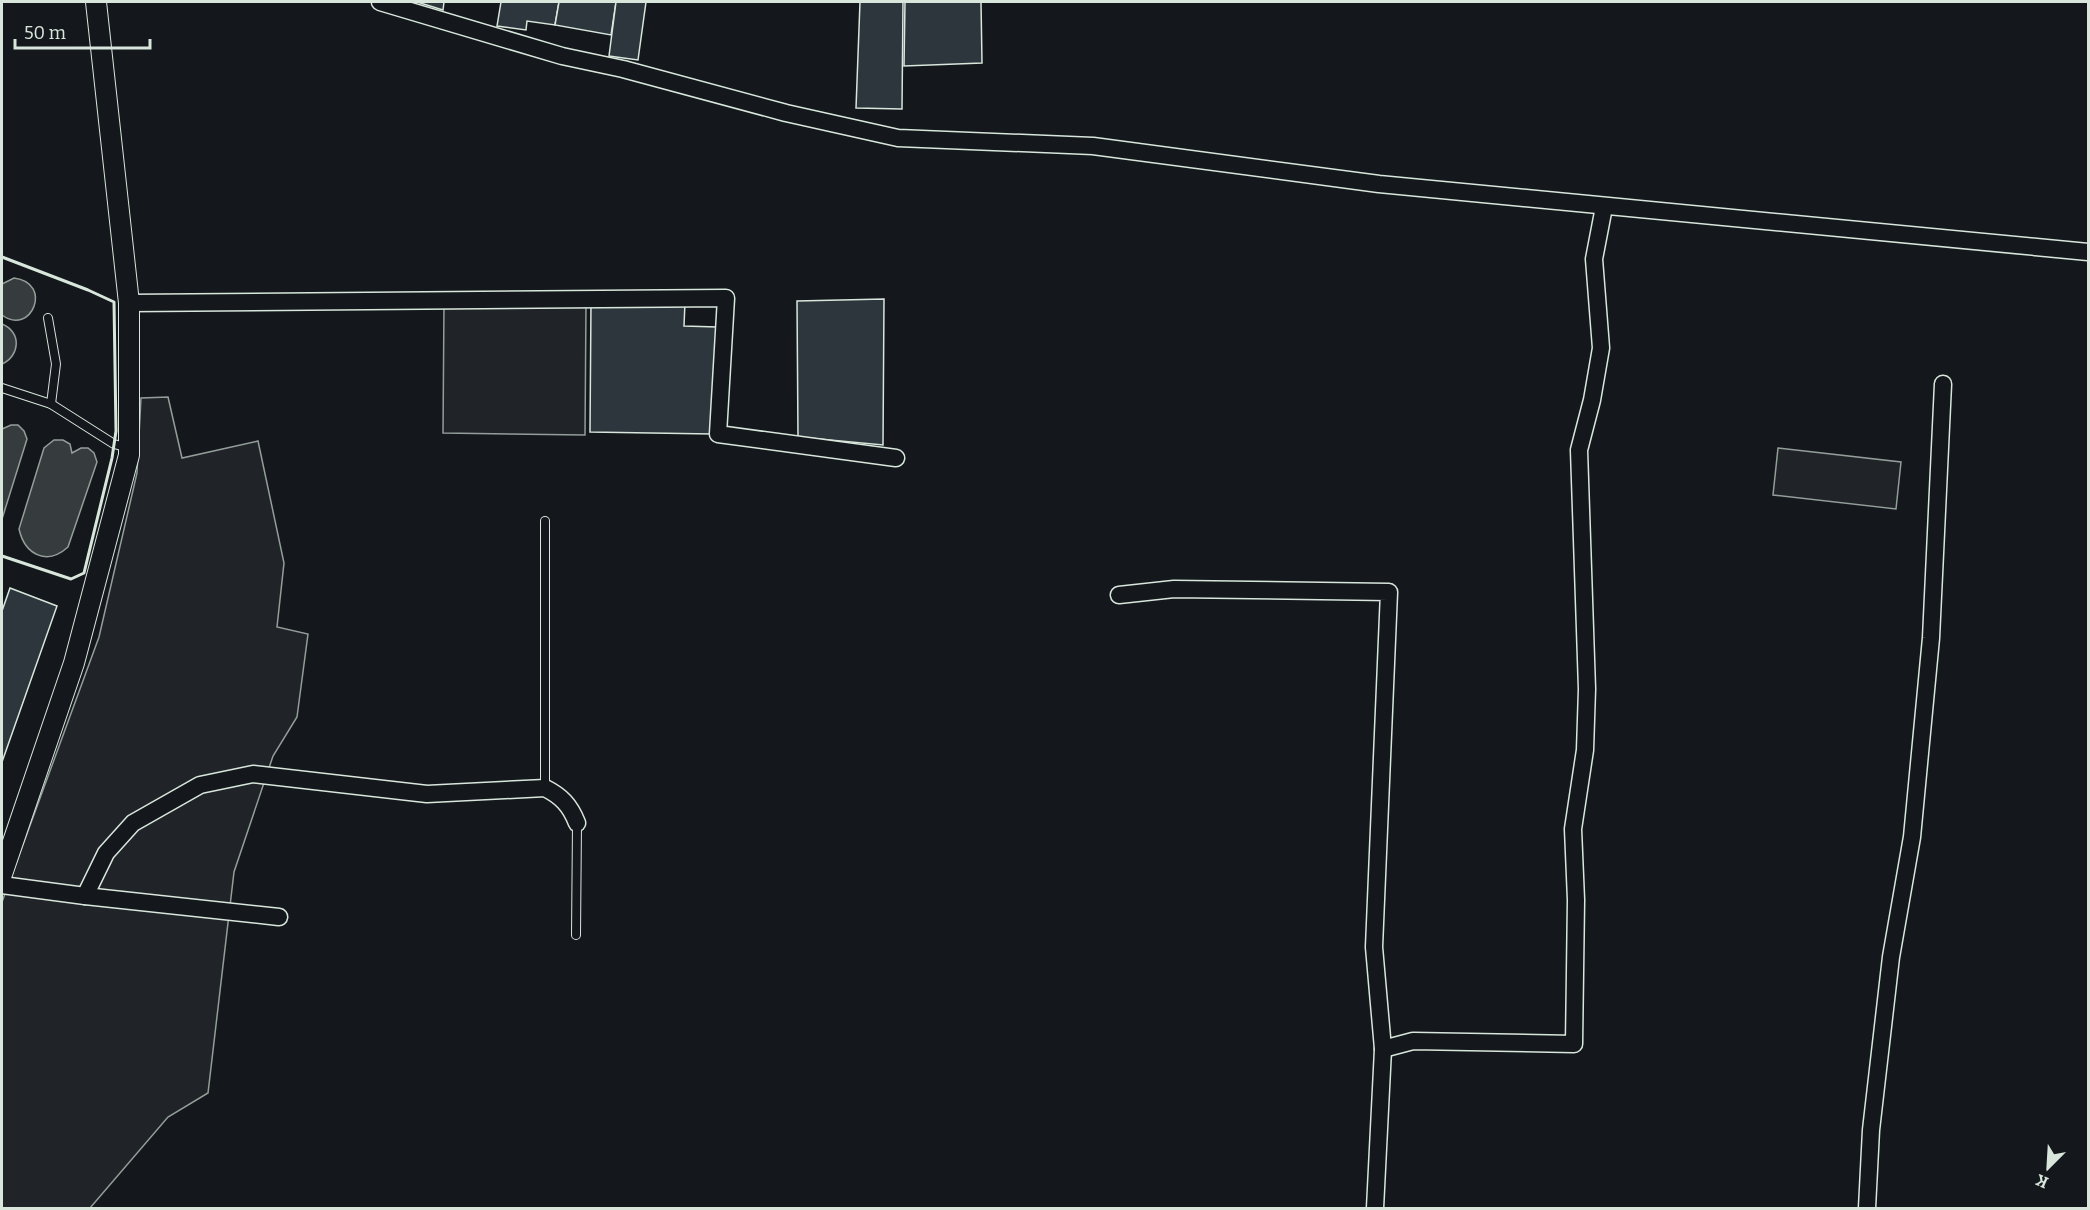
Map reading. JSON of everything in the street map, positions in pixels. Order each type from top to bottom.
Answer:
[{"type":"street","points":[[2,874],[74,663],[129,455],[129,303],[96,2]]},
{"type":"street","points":[[380,2],[562,57],[623,69],[786,113],[898,138],[1093,146],[1379,184],[2088,252]]},
{"type":"street","points":[[1383,1049],[1413,1041],[1574,1044],[1576,900],[1573,829],[1584,750],[1587,689],[1579,450],[1592,400],[1601,348],[1594,259],[1604,207]]},
{"type":"street","points":[[129,303],[726,298],[718,434],[896,458]]},
{"type":"street","points":[[1867,1209],[1871,1130],[1891,957],[1912,837],[1931,638],[1943,384]]},
{"type":"street","points":[[1119,595],[1174,589],[1389,592],[1374,947],[1383,1049],[1375,1209]]},
{"type":"street","points":[[85,896],[106,853],[133,823],[200,784],[252,774],[427,794],[545,788],[560,796],[572,809],[577,823]]},
{"type":"street","points":[[2,885],[279,917]]},
{"type":"lane","points":[[48,318],[56,364],[51,404]]},
{"type":"lane","points":[[2,388],[51,404],[114,444],[129,448]]},
{"type":"lane","points":[[545,521],[545,788]]},
{"type":"lane","points":[[576,935],[577,823]]},
{"type":"shaded area","points":[[14,278],[26,282],[33,289],[35,298],[34,307],[29,314],[22,319],[12,320],[2,315],[2,284]]},
{"type":"shaded area","points":[[444,303],[586,305],[585,435],[443,433]]},
{"type":"shaded area","points":[[2,324],[13,332],[16,344],[12,356],[2,364]]},
{"type":"shaded area","points":[[168,397],[182,458],[258,441],[284,563],[277,627],[308,634],[297,717],[273,756],[234,872],[208,1093],[168,1117],[90,1208],[2,1208],[2,902],[99,637],[137,473],[141,398]]},
{"type":"shaded area","points":[[18,425],[24,431],[27,439],[2,519],[2,429]]},
{"type":"shaded area","points":[[54,440],[63,440],[70,444],[72,453],[81,448],[88,448],[94,453],[97,462],[68,547],[60,553],[45,557],[38,555],[26,545],[19,529],[44,448]]},
{"type":"shaded area","points":[[1778,448],[1901,462],[1896,509],[1773,495]]},
{"type":"building","points":[[417,2],[444,2],[443,10]]},
{"type":"building","points":[[501,2],[559,2],[555,25],[527,21],[526,30],[497,26]]},
{"type":"building","points":[[559,2],[616,2],[611,35],[555,25]]},
{"type":"building","points":[[616,2],[646,2],[638,60],[609,56]]},
{"type":"building","points":[[860,2],[903,2],[902,109],[856,108]]},
{"type":"building","points":[[905,2],[981,2],[982,63],[904,66]]},
{"type":"building","points":[[884,299],[883,445],[798,437],[797,301]]},
{"type":"building","points":[[685,302],[684,326],[717,327],[712,434],[590,432],[591,303]]},
{"type":"building","points":[[10,588],[57,606],[2,762],[2,611]]},
{"type":"wall","points":[[2,257],[114,302],[116,431],[112,458],[84,573],[71,579],[2,556]]}]
